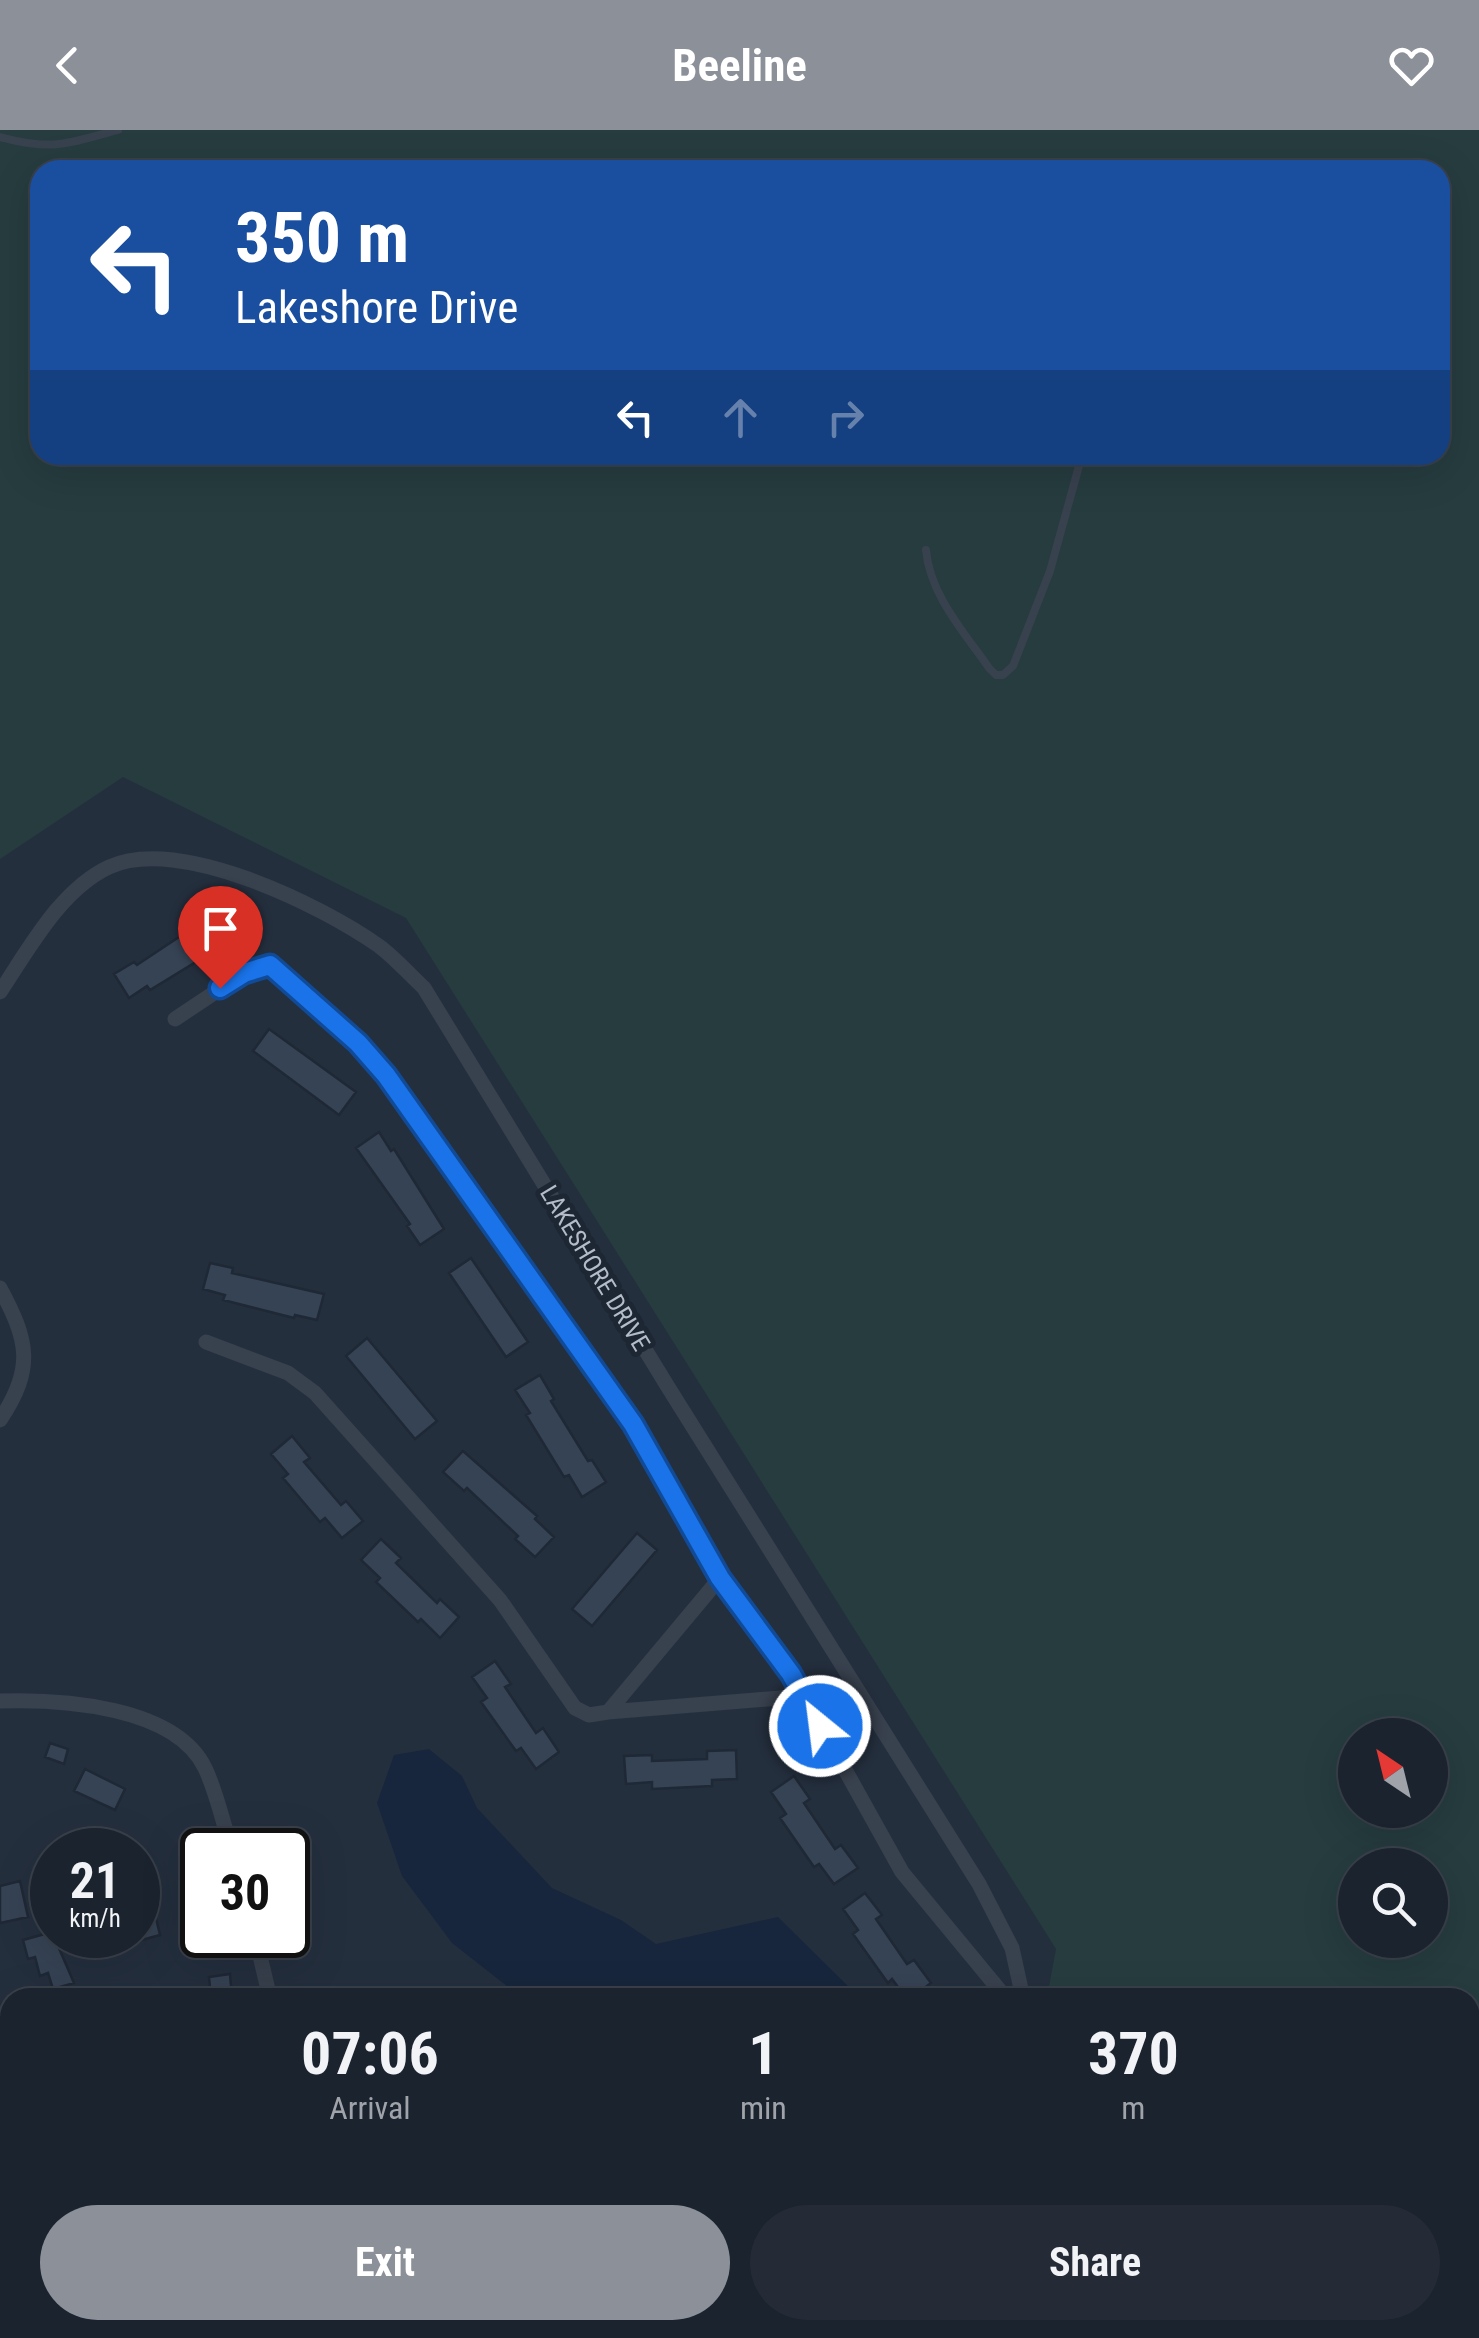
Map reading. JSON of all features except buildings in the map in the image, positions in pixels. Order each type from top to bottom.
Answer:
[{"type":"street","name":"LAKESHORE DRIVE","points":[[0,992],[45,926],[84,883],[110,866],[143,858],[185,861],[276,888],[380,947],[424,988],[979,1884],[1012,1948],[1021,1988]]},
{"type":"street","name":"LAKESHORE DRIVE","points":[[174,1019],[244,973],[270,965],[358,1043],[386,1075],[633,1424],[720,1578],[791,1674],[902,1872],[998,1988]]},
{"type":"street","points":[[0,1288],[20,1325],[25,1366],[0,1420]]},
{"type":"street","points":[[206,1342],[288,1372],[315,1393],[500,1600],[575,1708],[589,1715],[804,1696]]},
{"type":"street","points":[[608,1712],[720,1578]]},
{"type":"street","points":[[0,1701],[102,1707],[177,1734],[204,1766],[225,1828]]},
{"type":"street","points":[[260,1958],[268,1988]]},
{"type":"lane","points":[[0,137],[51,147],[118,130]]},
{"type":"lane","points":[[926,550],[933,584],[992,672],[1004,675],[1013,666],[1050,572],[1079,465]]},
{"type":"green space","points":[[0,130],[1479,130],[1479,1988],[1049,1988],[1056,1949],[406,918],[123,777],[0,859]]},
{"type":"water","points":[[429,1749],[462,1776],[477,1808],[552,1888],[621,1920],[656,1944],[778,1917],[850,1988],[510,1988],[452,1943],[402,1876],[377,1803],[394,1755]]},
{"type":"route","points":[[220,988],[244,973],[270,965],[358,1043],[386,1075],[633,1424],[720,1578],[791,1674],[820,1726]]}]
